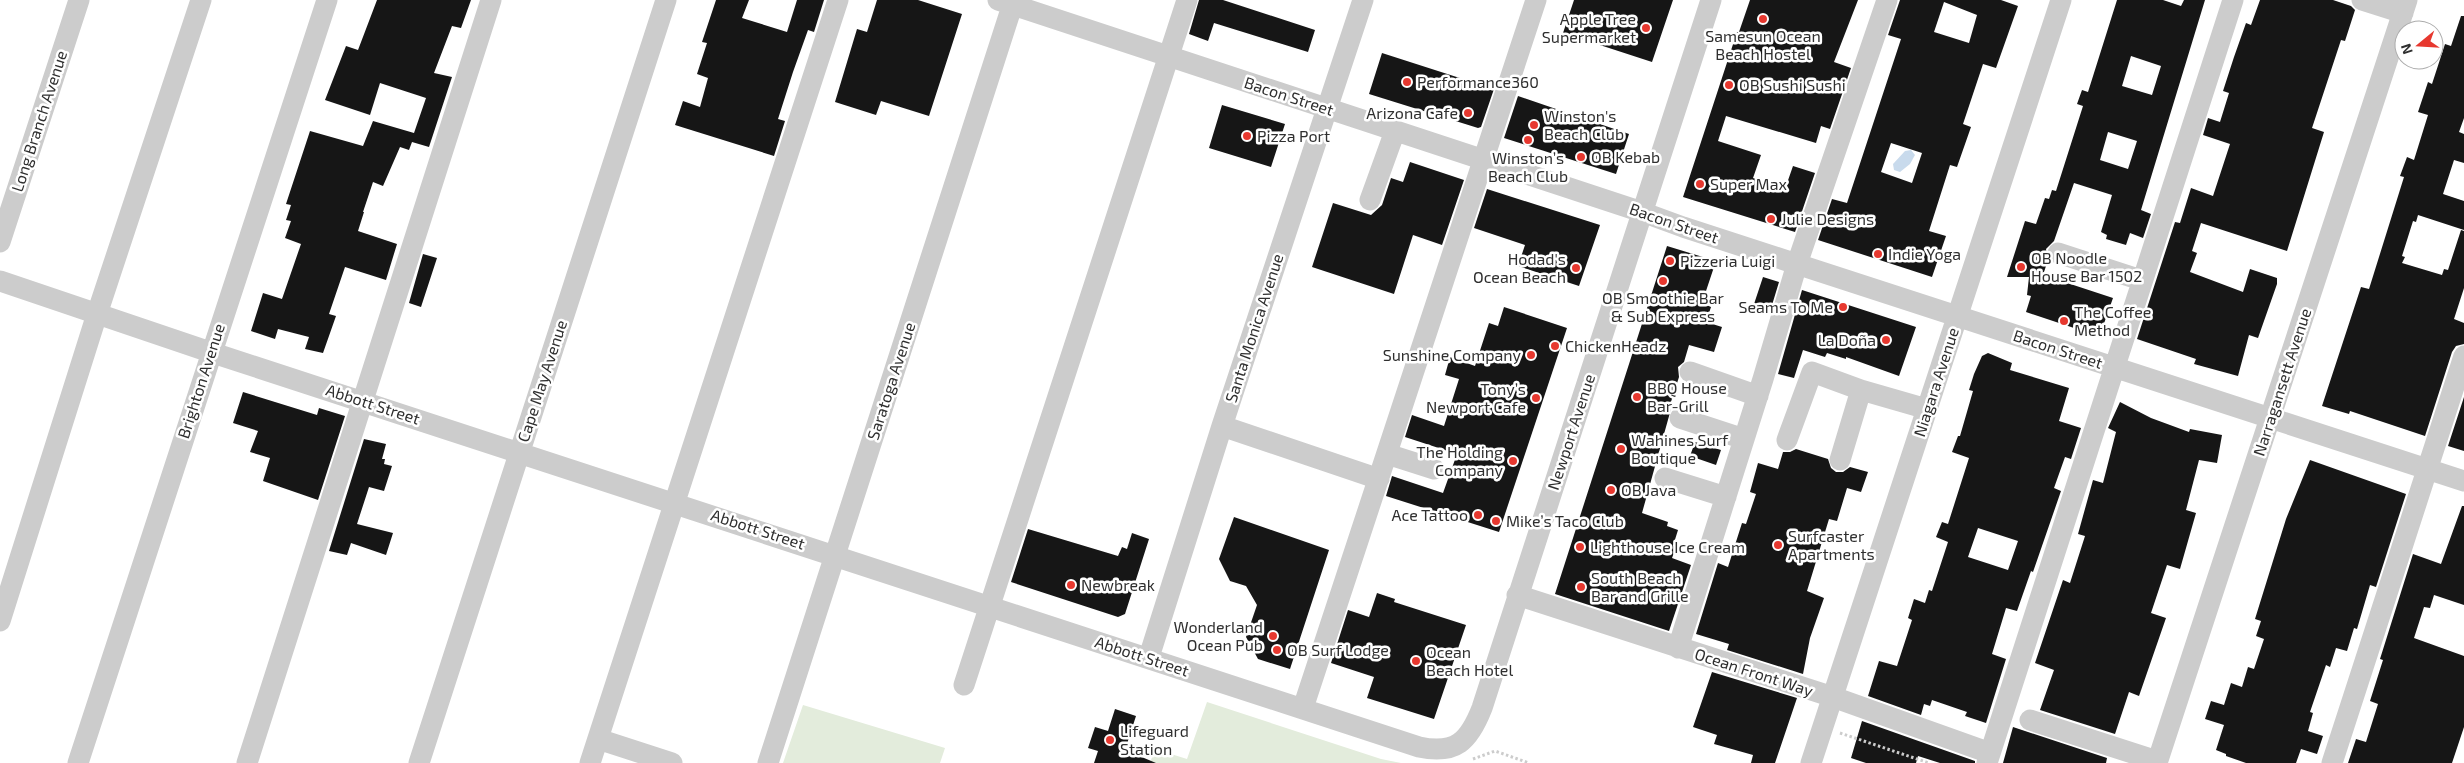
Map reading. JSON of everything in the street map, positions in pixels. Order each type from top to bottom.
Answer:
[{"type":"street","name":"Long Branch Avenue","points":[[0,242],[79,0]]},
{"type":"street","points":[[0,621],[97,314],[201,0]]},
{"type":"street","name":"Brighton Avenue","points":[[78,763],[210,352],[327,0]]},
{"type":"street","points":[[247,763],[491,0]]},
{"type":"street","name":"Cape May Avenue","points":[[419,763],[666,0]]},
{"type":"street","points":[[590,763],[838,0]]},
{"type":"street","points":[[964,685],[1187,0]]},
{"type":"street","name":"Santa Monica Avenue","points":[[1149,657],[1222,426],[1363,0]]},
{"type":"street","points":[[1303,708],[1536,0]]},
{"type":"street","name":"Newport Avenue","points":[[1487,692],[1711,0]]},
{"type":"street","points":[[1678,648],[1758,396],[1797,264],[1886,0]]},
{"type":"street","name":"Niagara Avenue","points":[[1811,763],[2061,0]]},
{"type":"street","points":[[1988,758],[2232,0]]},
{"type":"street","points":[[2362,0],[2405,6]]},
{"type":"street","name":"Bacon Street","points":[[1008,2],[1797,264],[2464,481]]},
{"type":"street","name":"Saratoga Avenue","points":[[768,763],[1008,2]]},
{"type":"street","name":"Narragansett Avenue","points":[[2157,762],[2405,6]]},
{"type":"street","points":[[1370,200],[1395,131]]},
{"type":"street","points":[[2058,253],[2141,280]]},
{"type":"street","name":"Abbott Street","points":[[0,281],[210,352],[363,400],[1436,750],[1452,748],[1463,741],[1478,720],[1487,692]]},
{"type":"street","points":[[2332,763],[2429,469],[2464,356]]},
{"type":"street","points":[[1690,372],[1758,396]]},
{"type":"street","points":[[1787,440],[1812,372],[1861,390],[1927,409]]},
{"type":"street","points":[[1840,460],[1861,390]]},
{"type":"street","points":[[1680,418],[1744,439]]},
{"type":"street","points":[[1222,426],[1379,479]]},
{"type":"street","points":[[1387,454],[1434,469]]},
{"type":"street","points":[[1665,478],[1726,497]]},
{"type":"street","name":"Ocean Front Way","points":[[1517,595],[1832,697],[1988,758]]},
{"type":"street","points":[[2030,720],[2157,762]]},
{"type":"street","points":[[598,739],[672,763]]},
{"type":"path","points":[[1822,728],[1929,763]]},
{"type":"path","points":[[1471,760],[1496,751],[1530,763]]},
{"type":"green space","points":[[1207,702],[1381,759],[1401,763],[1150,763],[1155,749],[1187,759]]},
{"type":"green space","points":[[803,705],[945,748],[940,763],[783,763]]},
{"type":"water","points":[[1911,150],[1915,155],[1910,164],[1900,172],[1894,170],[1893,164],[1905,151]]},
{"type":"building","points":[[377,0],[471,0],[461,28],[452,26],[434,73],[452,77],[429,147],[412,142],[409,150],[400,147],[383,186],[373,182],[363,212],[358,231],[397,244],[386,280],[345,267],[329,314],[336,316],[323,353],[305,349],[309,337],[278,329],[275,339],[251,331],[263,293],[282,299],[301,244],[285,238],[291,221],[286,220],[291,205],[286,204],[310,131],[363,146],[373,121],[414,133],[426,98],[380,83],[370,115],[325,100],[346,46],[358,50]]},
{"type":"building","points":[[716,0],[749,0],[742,18],[787,32],[797,0],[824,0],[814,32],[808,30],[793,72],[778,119],[785,121],[774,156],[675,125],[683,101],[700,107],[708,78],[697,74],[707,43],[702,42]]},
{"type":"building","points":[[877,0],[918,0],[962,14],[929,116],[881,101],[876,115],[835,102],[857,29],[867,32]]},
{"type":"building","points":[[1199,0],[1223,0],[1315,30],[1308,52],[1214,23],[1208,41],[1189,34]]},
{"type":"building","points":[[1574,0],[1673,0],[1652,62],[1563,33]]},
{"type":"building","points":[[1750,0],[1858,0],[1834,62],[1851,68],[1830,129],[1821,126],[1816,143],[1726,116],[1718,141],[1761,155],[1753,178],[1785,189],[1793,166],[1815,173],[1795,232],[1683,197],[1737,32],[1739,32]]},
{"type":"building","points":[[1900,0],[2001,0],[2018,6],[1996,68],[1983,64],[1963,124],[1971,127],[1957,167],[1950,165],[1929,231],[1946,236],[1932,277],[1818,240],[1832,199],[1847,203],[1901,39],[1888,35]],"holes":[[[1944,2],[1977,15],[1969,43],[1934,32]],[[1891,143],[1922,153],[1912,183],[1881,172]]]},
{"type":"building","points":[[2117,0],[2163,0],[2181,6],[2184,0],[2205,0],[2141,210],[2151,214],[2143,238],[2130,233],[2126,245],[2106,239],[2107,235],[2101,232],[2112,195],[2074,183],[2054,241],[2046,249],[2048,260],[2043,275],[2113,298],[2101,332],[2090,328],[2089,333],[2026,312],[2031,296],[2027,295],[2029,277],[2007,277],[2025,221],[2036,224],[2045,198],[2049,199],[2052,190],[2056,191],[2083,106],[2077,104],[2082,90],[2088,92]],"holes":[[[2131,56],[2161,66],[2152,95],[2122,86]],[[2108,132],[2137,141],[2128,169],[2100,160]]]},
{"type":"building","points":[[2260,0],[2333,0],[2351,6],[2355,10],[2345,41],[2341,40],[2312,128],[2324,132],[2287,251],[2201,223],[2192,251],[2197,253],[2190,272],[2243,292],[2250,269],[2277,278],[2277,284],[2258,338],[2249,335],[2238,376],[2194,364],[2196,359],[2137,339],[2175,222],[2180,223],[2191,188],[2213,196],[2230,144],[2203,135],[2208,118],[2220,122],[2229,93],[2223,91],[2234,57],[2246,23],[2251,25]]},
{"type":"building","points":[[2461,16],[2464,16],[2464,118],[2459,132],[2464,134],[2464,163],[2454,160],[2443,194],[2464,201],[2464,230],[2418,215],[2416,222],[2413,221],[2402,256],[2405,257],[2402,263],[2442,275],[2444,269],[2448,270],[2461,230],[2464,231],[2464,288],[2454,319],[2464,323],[2464,344],[2456,346],[2452,352],[2425,436],[2350,411],[2349,414],[2322,406],[2361,287],[2369,289],[2404,177],[2400,176],[2407,157],[2414,160],[2428,115],[2418,112],[2428,82],[2432,84],[2437,70],[2444,70],[2444,47],[2445,44],[2451,46]]},
{"type":"building","points":[[1382,53],[1494,89],[1481,127],[1478,128],[1369,94]]},
{"type":"building","points":[[1518,96],[1629,134],[1616,174],[1504,138]]},
{"type":"building","name":"Pizza Port","points":[[1222,105],[1285,124],[1271,167],[1209,148]]},
{"type":"building","points":[[1410,162],[1464,180],[1442,245],[1413,235],[1394,294],[1312,267],[1333,203],[1371,215],[1382,205],[1391,178],[1403,182]]},
{"type":"building","points":[[1487,189],[1600,225],[1579,286],[1518,266],[1525,245],[1474,228]]},
{"type":"building","points":[[1667,246],[1716,261],[1702,303],[1711,307],[1706,322],[1722,327],[1714,352],[1689,345],[1684,362],[1678,367],[1679,377],[1669,408],[1671,409],[1642,513],[1668,522],[1667,526],[1678,530],[1673,546],[1676,547],[1672,558],[1691,565],[1669,631],[1555,594]]},
{"type":"building","points":[[423,254],[437,258],[421,307],[409,303]]},
{"type":"building","points":[[1763,277],[1779,282],[1769,315],[1752,310]]},
{"type":"building","points":[[1802,290],[1916,327],[1899,376],[1846,357],[1846,359],[1827,353],[1825,357],[1803,350],[1794,378],[1778,374]]},
{"type":"building","points":[[1504,307],[1567,328],[1499,532],[1386,496],[1392,476],[1443,493],[1457,454],[1405,437],[1412,415],[1444,426],[1459,379],[1445,375],[1450,357],[1475,366],[1489,323],[1498,326]]},
{"type":"building","points":[[1988,353],[2012,363],[2010,370],[2069,388],[2059,421],[2081,428],[2071,459],[2065,457],[2054,488],[2061,491],[2033,572],[2031,571],[2017,611],[2006,608],[1992,654],[2006,659],[1986,723],[1965,716],[1967,712],[1932,700],[1930,706],[1924,704],[1921,715],[1868,696],[1879,661],[1897,666],[1912,620],[1908,618],[1914,599],[1925,603],[1929,590],[1932,591],[1948,542],[1936,537],[1942,522],[1948,524],[1969,458],[1952,452],[1958,436],[1960,436],[1973,391],[1969,390],[1982,356]],"holes":[[[1978,528],[2018,541],[2008,570],[1968,557]]]},
{"type":"building","points":[[243,392],[317,415],[319,408],[345,416],[318,500],[263,481],[270,458],[250,452],[258,431],[233,423]]},
{"type":"building","points":[[2464,397],[2464,451],[2448,446]]},
{"type":"building","points":[[2120,402],[2151,418],[2189,432],[2190,429],[2222,435],[2217,463],[2199,460],[2186,510],[2196,513],[2180,569],[2167,565],[2151,613],[2166,618],[2139,696],[2129,692],[2115,734],[2040,710],[2054,670],[2035,663],[2063,580],[2070,583],[2085,536],[2078,534],[2093,480],[2103,483],[2116,432],[2108,428]]},
{"type":"building","points":[[364,439],[386,444],[382,459],[385,459],[384,464],[392,466],[384,491],[369,487],[357,524],[393,533],[386,555],[351,543],[347,555],[329,551]]},
{"type":"building","points":[[1695,442],[1721,450],[1716,465],[1690,456]]},
{"type":"building","points":[[1796,449],[1828,459],[1831,468],[1836,472],[1843,472],[1850,467],[1868,472],[1861,492],[1847,488],[1837,521],[1829,519],[1807,591],[1824,598],[1810,638],[1803,674],[1727,650],[1729,644],[1696,634],[1718,563],[1728,567],[1742,523],[1746,524],[1756,494],[1750,492],[1758,463],[1778,469],[1783,452],[1790,452]]},
{"type":"building","points":[[2310,460],[2406,494],[2376,587],[2370,585],[2357,629],[2354,628],[2347,651],[2336,648],[2330,667],[2326,665],[2310,712],[2313,713],[2308,731],[2323,736],[2317,754],[2301,749],[2296,763],[2246,763],[2226,756],[2226,754],[2216,750],[2224,725],[2205,719],[2211,701],[2224,705],[2231,683],[2242,687],[2248,667],[2254,669],[2264,639],[2256,636],[2261,621],[2255,619],[2286,519]]},
{"type":"building","points":[[2462,506],[2464,506],[2464,605],[2434,595],[2430,608],[2424,607],[2414,638],[2464,656],[2464,727],[2452,763],[2348,763],[2356,739],[2366,742],[2378,704],[2370,701],[2383,660],[2380,659],[2413,554],[2441,564]]},
{"type":"building","points":[[1234,517],[1329,550],[1290,669],[1258,659],[1246,637],[1257,605],[1246,586],[1230,581],[1219,559]]},
{"type":"building","points":[[1028,529],[1118,556],[1122,547],[1127,549],[1132,533],[1149,539],[1125,614],[1118,617],[1011,582]]},
{"type":"building","name":"Ocean Beach Hotel","points":[[1377,593],[1395,599],[1394,602],[1466,625],[1434,719],[1367,698],[1374,677],[1331,663],[1348,610],[1369,617]]},
{"type":"building","points":[[1712,672],[1797,698],[1775,763],[1751,763],[1753,755],[1714,744],[1717,735],[1693,727]]},
{"type":"building","name":"Lifeguard Station","points":[[1115,709],[1136,716],[1125,750],[1156,763],[1094,763],[1098,751],[1088,748],[1095,727],[1108,731]]},
{"type":"building","points":[[1862,721],[1975,761],[1975,763],[1940,763],[1918,756],[1916,763],[1866,763],[1851,758]]},
{"type":"building","points":[[2013,727],[2107,758],[2106,763],[2003,763]]},
{"type":"place","name":"Samesun Ocean Beach Hostel","points":[[1763,19]]},
{"type":"place","name":"Apple Tree Supermarket","points":[[1646,28]]},
{"type":"place","name":"Performance360","points":[[1407,82]]},
{"type":"place","name":"OB Sushi Sushi","points":[[1729,85]]},
{"type":"place","name":"Arizona Cafe","points":[[1468,113]]},
{"type":"place","name":"Winston's Beach Club","points":[[1534,125]]},
{"type":"place","name":"Pizza Port","points":[[1247,136]]},
{"type":"place","name":"Winston’s Beach Club","points":[[1528,140]]},
{"type":"place","name":"OB Kebab","points":[[1581,157]]},
{"type":"place","name":"Super Max","points":[[1700,184]]},
{"type":"place","name":"Julie Designs","points":[[1771,219]]},
{"type":"place","name":"Indie Yoga","points":[[1878,254]]},
{"type":"place","name":"Pizzeria Luigi","points":[[1670,261]]},
{"type":"place","name":"OB Noodle House Bar 1502","points":[[2021,267]]},
{"type":"place","name":"Hodad's Ocean Beach","points":[[1576,268]]},
{"type":"place","name":"OB Smoothie Bar & Sub Express","points":[[1663,281]]},
{"type":"place","name":"Seams To Me","points":[[1843,307]]},
{"type":"place","name":"The Coffee Method","points":[[2064,321]]},
{"type":"place","name":"La Doña","points":[[1886,340]]},
{"type":"place","name":"ChickenHeadz","points":[[1555,346]]},
{"type":"place","name":"Sunshine Company","points":[[1531,355]]},
{"type":"place","name":"BBQ House Bar-Grill","points":[[1637,397]]},
{"type":"place","name":"Tony’s Newport Cafe","points":[[1536,398]]},
{"type":"place","name":"Wahines Surf Boutique","points":[[1621,449]]},
{"type":"place","name":"The Holding Company","points":[[1513,461]]},
{"type":"place","name":"OB Java","points":[[1611,490]]},
{"type":"place","name":"Ace Tattoo","points":[[1478,515]]},
{"type":"place","name":"Mike’s Taco Club","points":[[1496,521]]},
{"type":"place","name":"Surfcaster Apartments","points":[[1778,545]]},
{"type":"place","name":"Lighthouse Ice Cream","points":[[1580,547]]},
{"type":"place","name":"Newbreak","points":[[1071,585]]},
{"type":"place","name":"South Beach Bar and Grille","points":[[1581,587]]},
{"type":"place","name":"Wonderland Ocean Pub","points":[[1273,636]]},
{"type":"place","name":"OB Surf Lodge","points":[[1277,650]]},
{"type":"place","name":"Ocean Beach Hotel","points":[[1416,661]]},
{"type":"place","name":"Lifeguard Station","points":[[1110,740]]}]
